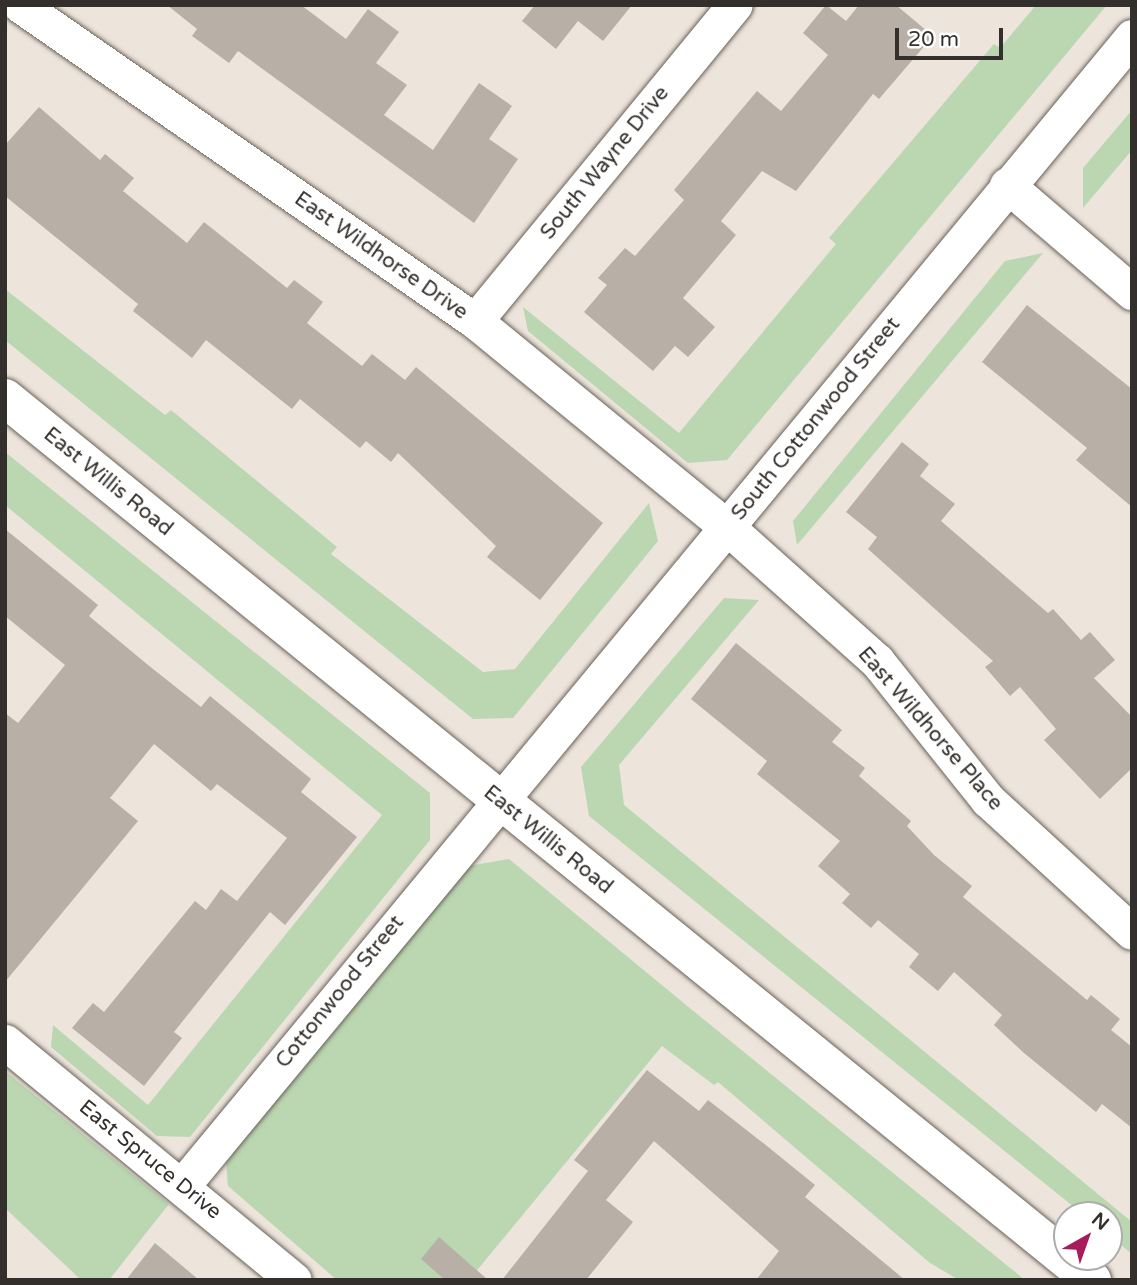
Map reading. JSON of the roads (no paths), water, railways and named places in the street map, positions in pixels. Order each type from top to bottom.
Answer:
[{"type":"street","name":"East Wildhorse Drive","points":[[20,5],[475,321],[727,527]]},
{"type":"street","name":"South Wayne Drive","points":[[475,321],[735,5]]},
{"type":"street","name":"South Cottonwood Street","points":[[497,799],[727,527],[1132,37]]},
{"type":"street","points":[[1007,185],[1132,292]]},
{"type":"street","name":"East Willis Road","points":[[5,398],[1092,1280]]},
{"type":"street","name":"East Wildhorse Place","points":[[727,527],[877,661],[988,800],[1132,932]]},
{"type":"street","name":"Cottonwood Street","points":[[182,1186],[497,799]]},
{"type":"street","name":"East Spruce Drive","points":[[5,1042],[294,1280]]}]
